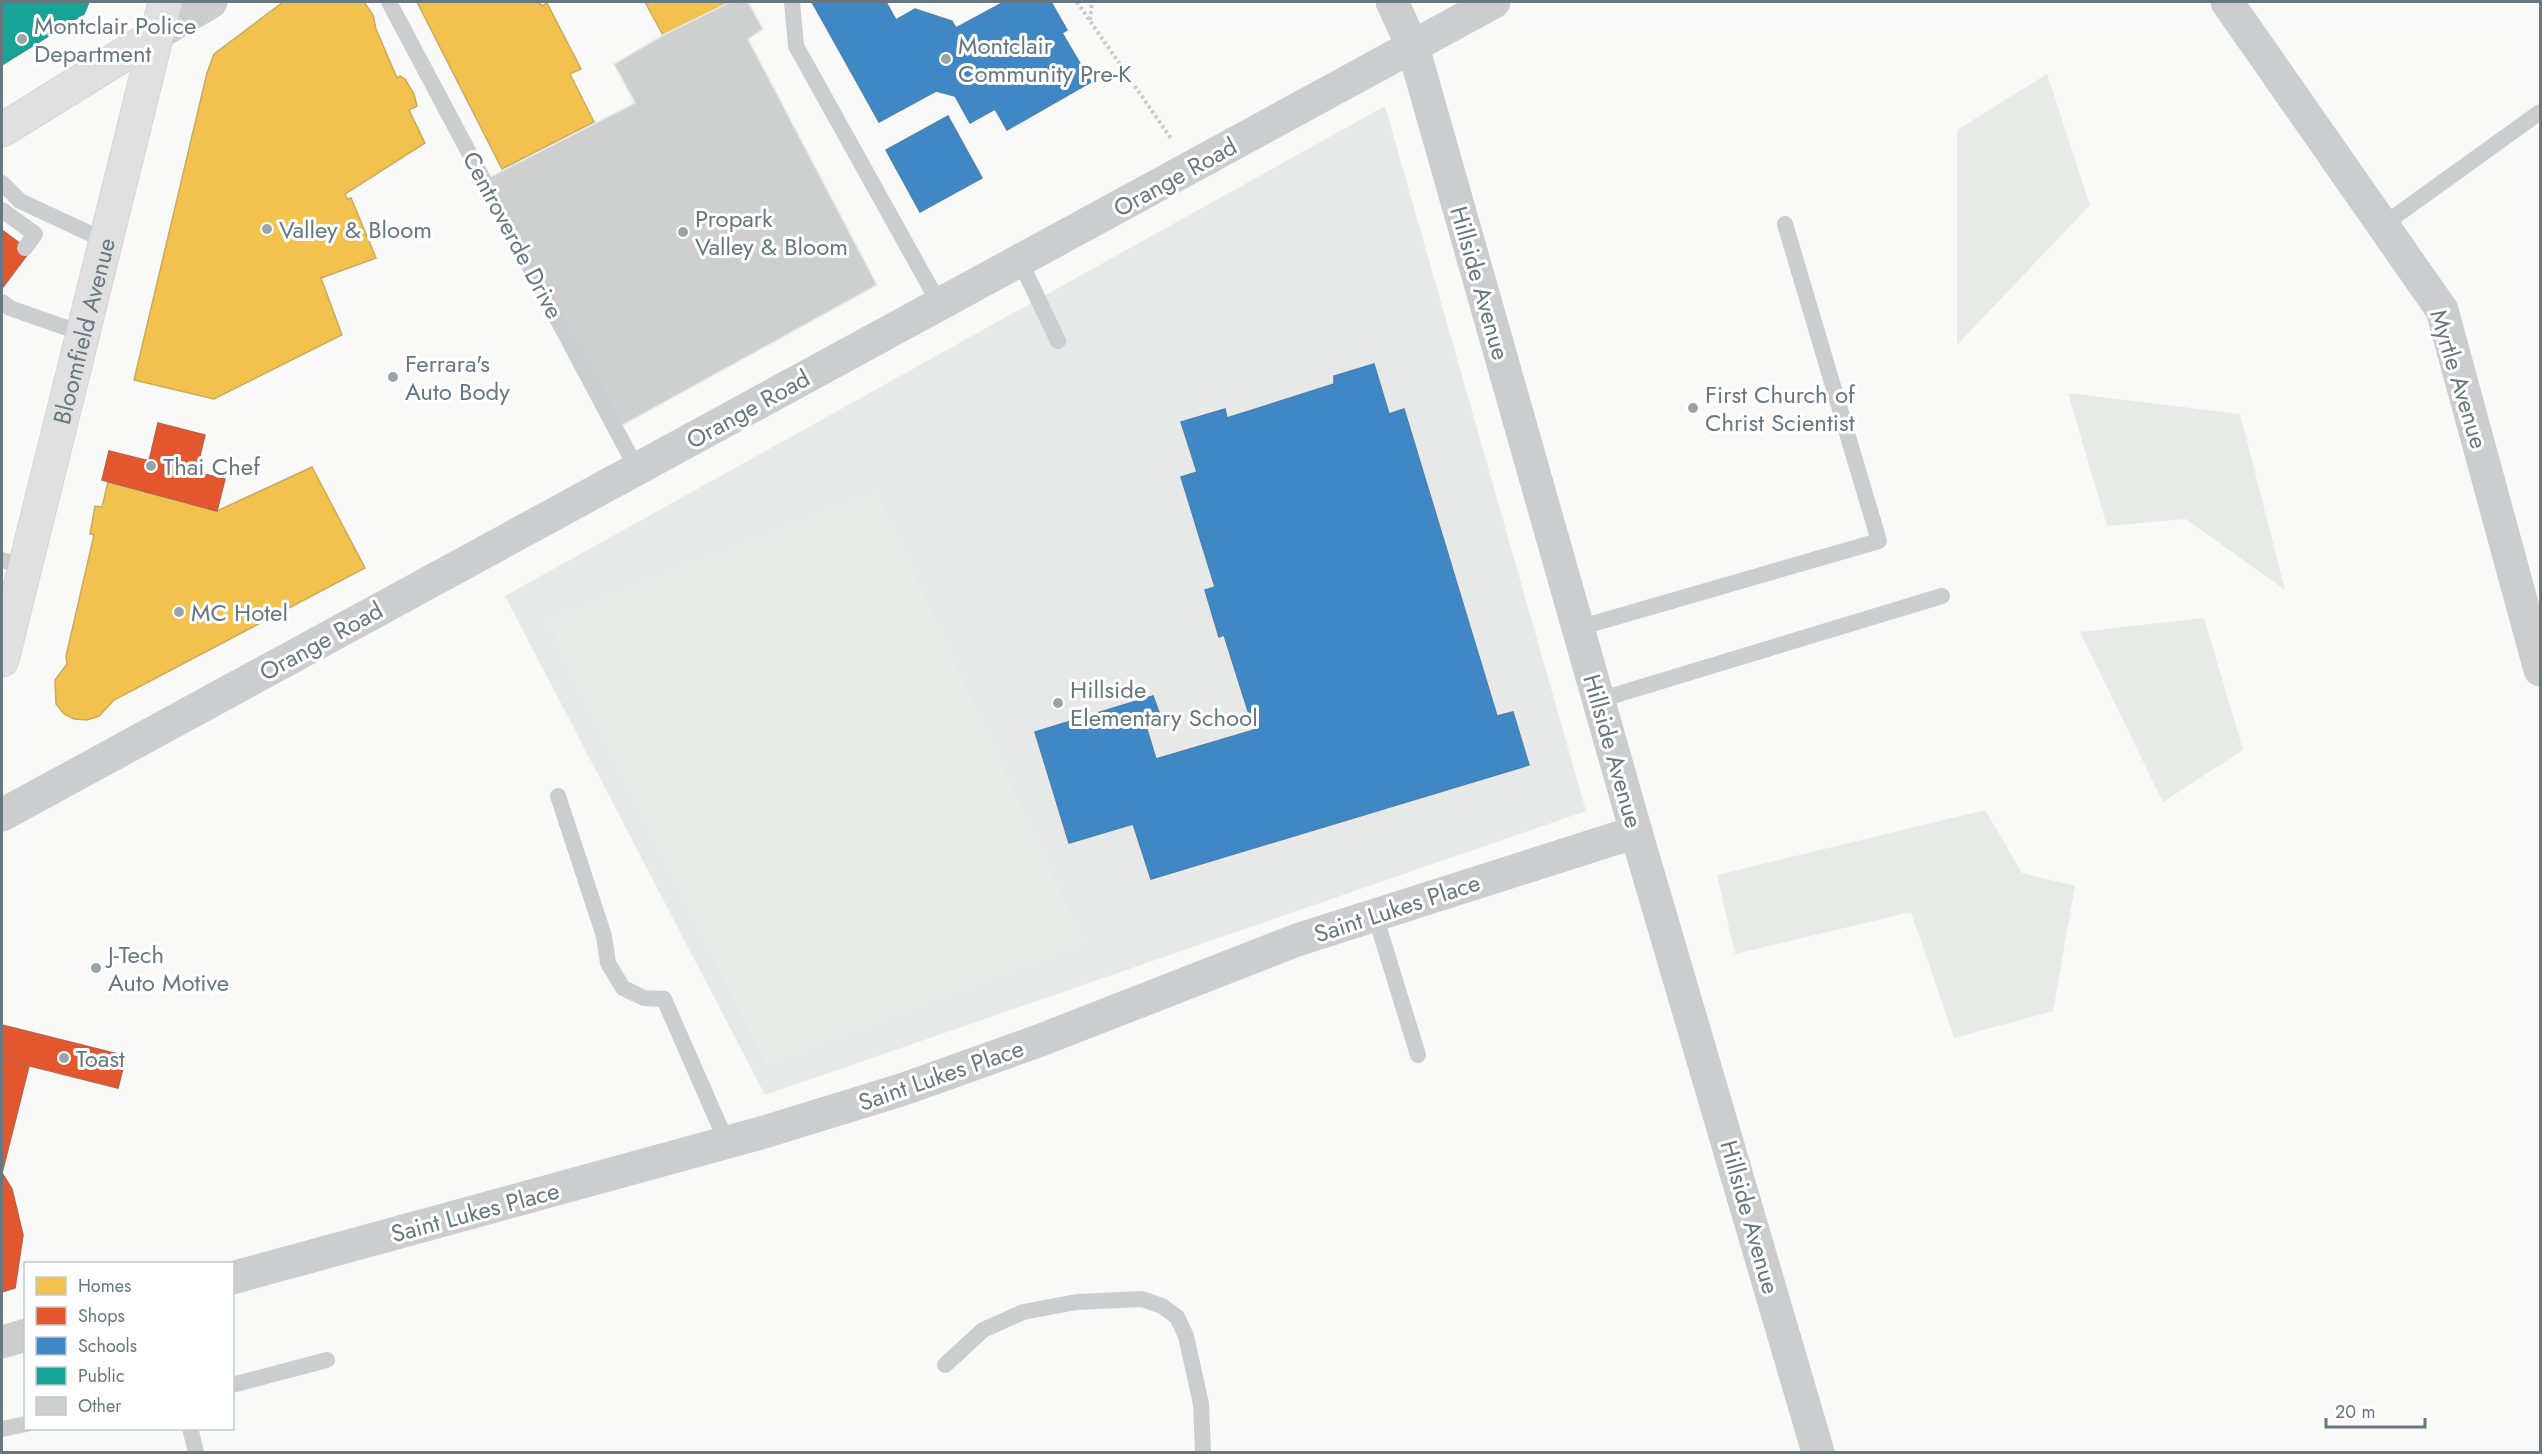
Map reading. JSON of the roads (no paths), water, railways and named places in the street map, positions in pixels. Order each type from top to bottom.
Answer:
[{"type":"main road","name":"Bloomfield Avenue","points":[[2,660],[13,563],[106,241],[165,2]]},
{"type":"main road","points":[[2,130],[157,34]]},
{"type":"street","points":[[157,34],[211,2]]},
{"type":"street","name":"Hillside Avenue","points":[[1392,2],[1413,47],[1636,832],[1818,1452]]},
{"type":"street","name":"Orange Road","points":[[2,815],[1494,2]]},
{"type":"street","name":"Myrtle Avenue","points":[[2227,2],[2442,310],[2541,670]]},
{"type":"street","name":"Saint Lukes Place","points":[[234,1277],[727,1143],[904,1089],[1041,1040],[1297,940],[1636,832]]},
{"type":"street","points":[[2,1342],[24,1336]]},
{"type":"lane","name":"Centroverde Drive","points":[[389,2],[637,469]]},
{"type":"lane","points":[[792,2],[795,46],[940,305]]},
{"type":"lane","points":[[2383,225],[2541,112]]},
{"type":"lane","points":[[2,183],[20,201],[106,241]]},
{"type":"lane","points":[[20,201],[4,217],[35,234],[25,248]]},
{"type":"lane","points":[[1578,628],[1879,541],[1785,224]]},
{"type":"lane","points":[[1020,261],[1058,341]]},
{"type":"lane","points":[[2,302],[10,308],[81,333]]},
{"type":"lane","points":[[1599,700],[1942,596]]},
{"type":"lane","points":[[558,796],[604,936],[608,963],[623,988],[644,998],[664,999],[727,1143]]},
{"type":"lane","points":[[1375,915],[1418,1055]]},
{"type":"lane","points":[[945,1365],[983,1330],[1023,1312],[1077,1302],[1142,1299],[1162,1306],[1177,1317],[1186,1336],[1201,1404],[1203,1452]]},
{"type":"lane","points":[[234,1384],[327,1360]]},
{"type":"lane","points":[[2,1429],[24,1424]]},
{"type":"lane","points":[[190,1430],[196,1452]]},
{"type":"place","name":"Montclair Police Department","points":[[22,39]]},
{"type":"place","name":"Montclair Community Pre-K","points":[[946,59]]},
{"type":"place","name":"Valley & Bloom","points":[[267,229]]},
{"type":"place","name":"Propark Valley & Bloom","points":[[683,232]]},
{"type":"place","name":"Ferrara's Auto Body","points":[[393,377]]},
{"type":"place","name":"First Church of Christ Scientist","points":[[1693,408]]},
{"type":"place","name":"Thai Chef","points":[[151,466]]},
{"type":"place","name":"MC Hotel","points":[[179,612]]},
{"type":"place","name":"Hillside Elementary School","points":[[1058,703]]},
{"type":"place","name":"J-Tech Auto Motive","points":[[96,968]]},
{"type":"place","name":"Toast","points":[[64,1058]]}]
